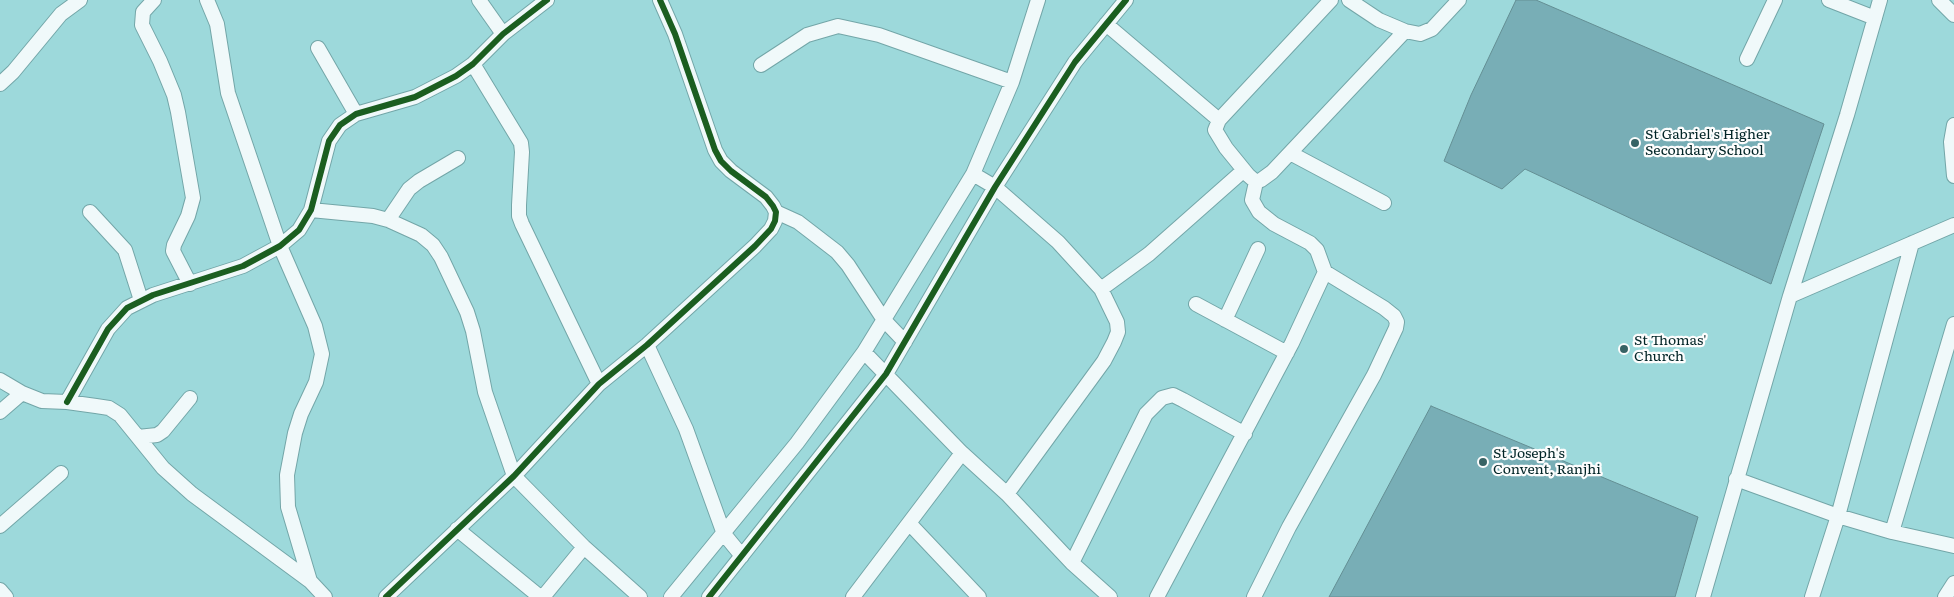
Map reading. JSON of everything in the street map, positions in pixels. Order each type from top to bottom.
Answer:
[{"type":"street","points":[[0,84],[13,72],[61,14],[80,0]]},
{"type":"street","points":[[154,0],[143,12],[142,25],[160,61],[174,95],[178,112],[193,198],[188,216],[174,244],[173,251],[190,284]]},
{"type":"street","points":[[207,0],[217,24],[228,93],[280,246],[316,326],[322,354],[316,382],[301,414],[295,433],[287,475],[288,507],[310,581]]},
{"type":"street","points":[[479,0],[503,34]]},
{"type":"street","points":[[67,402],[108,328],[127,308],[141,300],[243,266],[280,246],[299,230],[311,210],[329,141],[340,125],[356,114],[415,97],[440,85],[473,64],[503,34],[547,0]]},
{"type":"street","points":[[671,597],[797,443],[864,352],[884,320],[973,174],[1012,82],[1038,0]]},
{"type":"street","points":[[709,597],[886,374],[995,187],[1075,62],[1126,0]]},
{"type":"street","points":[[1256,182],[1218,137],[1215,130],[1219,120],[1331,0]]},
{"type":"street","points":[[1349,0],[1380,20],[1405,31],[1420,34],[1432,28],[1459,0]]},
{"type":"street","points":[[1747,59],[1775,0]]},
{"type":"street","points":[[1829,0],[1875,18]]},
{"type":"street","points":[[1703,597],[1790,296],[1848,115],[1880,0]]},
{"type":"street","points":[[1939,0],[1954,15]]},
{"type":"street","points":[[386,597],[514,476],[600,384],[647,345],[755,246],[771,229],[775,221],[776,212],[766,197],[731,171],[721,161],[708,133],[675,34],[658,1]]},
{"type":"street","points":[[1106,24],[1219,120]]},
{"type":"street","points":[[761,65],[807,35],[838,26],[879,35],[1012,82]]},
{"type":"street","points":[[1256,182],[1272,172],[1405,31]]},
{"type":"street","points":[[318,48],[356,114]]},
{"type":"street","points":[[473,64],[521,143],[519,205],[522,224],[600,384]]},
{"type":"street","points":[[1954,125],[1951,142],[1954,176]]},
{"type":"street","points":[[1290,153],[1384,203]]},
{"type":"street","points":[[388,220],[414,185],[458,158]]},
{"type":"street","points":[[1101,289],[1149,254],[1244,170]]},
{"type":"street","points":[[973,174],[995,187],[1058,242],[1101,289],[1116,322],[1118,332],[1104,361],[1008,494]]},
{"type":"street","points":[[1254,597],[1290,527],[1374,375],[1397,322],[1394,316],[1384,308],[1325,272],[1317,250],[1310,243],[1274,224],[1259,212],[1252,200],[1256,182]]},
{"type":"street","points":[[311,210],[373,216],[388,220],[422,236],[433,245],[442,257],[467,312],[473,331],[485,392],[514,476],[584,548],[640,597]]},
{"type":"street","points":[[90,212],[125,250],[141,300]]},
{"type":"street","points":[[776,212],[798,222],[837,252],[848,265],[884,320],[906,342]]},
{"type":"street","points":[[1790,296],[1954,225]]},
{"type":"street","points":[[1813,597],[1838,516],[1912,243]]},
{"type":"street","points":[[1225,320],[1258,249]]},
{"type":"street","points":[[1157,597],[1287,353],[1325,272]]},
{"type":"street","points":[[1196,304],[1287,353]]},
{"type":"street","points":[[1892,532],[1949,356],[1954,324]]},
{"type":"street","points":[[647,345],[686,430],[724,534],[742,556]]},
{"type":"street","points":[[864,352],[962,453],[1008,494],[1072,563],[1110,597]]},
{"type":"street","points":[[0,380],[22,393],[42,401],[67,402],[109,408],[120,415],[163,468],[192,494],[310,581],[325,597]]},
{"type":"street","points":[[0,412],[22,393]]},
{"type":"street","points":[[1072,563],[1146,414],[1162,398],[1173,395],[1245,434]]},
{"type":"street","points":[[138,437],[156,435],[163,431],[190,398]]},
{"type":"street","points":[[856,596],[962,453]]},
{"type":"street","points":[[0,526],[61,473]]},
{"type":"street","points":[[1736,479],[1838,516],[1892,532],[1954,546]]},
{"type":"street","points":[[909,523],[979,597]]},
{"type":"street","points":[[457,529],[542,597],[584,548]]},
{"type":"street","points":[[1945,597],[1954,583]]},
{"type":"street","points":[[0,590],[6,597]]},
{"type":"building","name":"St Gabriel's Higher Secondary School","points":[[1516,0],[1536,0],[1824,124],[1771,284],[1525,169],[1502,189],[1444,161],[1471,95]]},
{"type":"building","name":"St Joseph's Convent, Ranjhi","points":[[1431,406],[1698,517],[1675,597],[1329,597]]},
{"type":"cycle path","points":[[67,402],[108,329],[127,308],[153,295],[243,266],[280,246],[299,230],[311,210],[329,141],[340,125],[356,114],[415,97],[456,76],[473,64],[503,34],[547,0]]},
{"type":"cycle path","points":[[386,597],[514,476],[599,384],[647,345],[755,246],[771,229],[775,221],[776,212],[766,197],[731,171],[721,161],[715,150],[675,34],[660,0]]},
{"type":"cycle path","points":[[709,597],[886,374],[995,187],[1075,62],[1126,0]]},
{"type":"place","name":"St Gabriel's Higher Secondary School","points":[[1635,143]]},
{"type":"place","name":"St Thomas' Church","points":[[1624,349]]},
{"type":"place","name":"St Joseph's Convent, Ranjhi","points":[[1483,462]]}]
